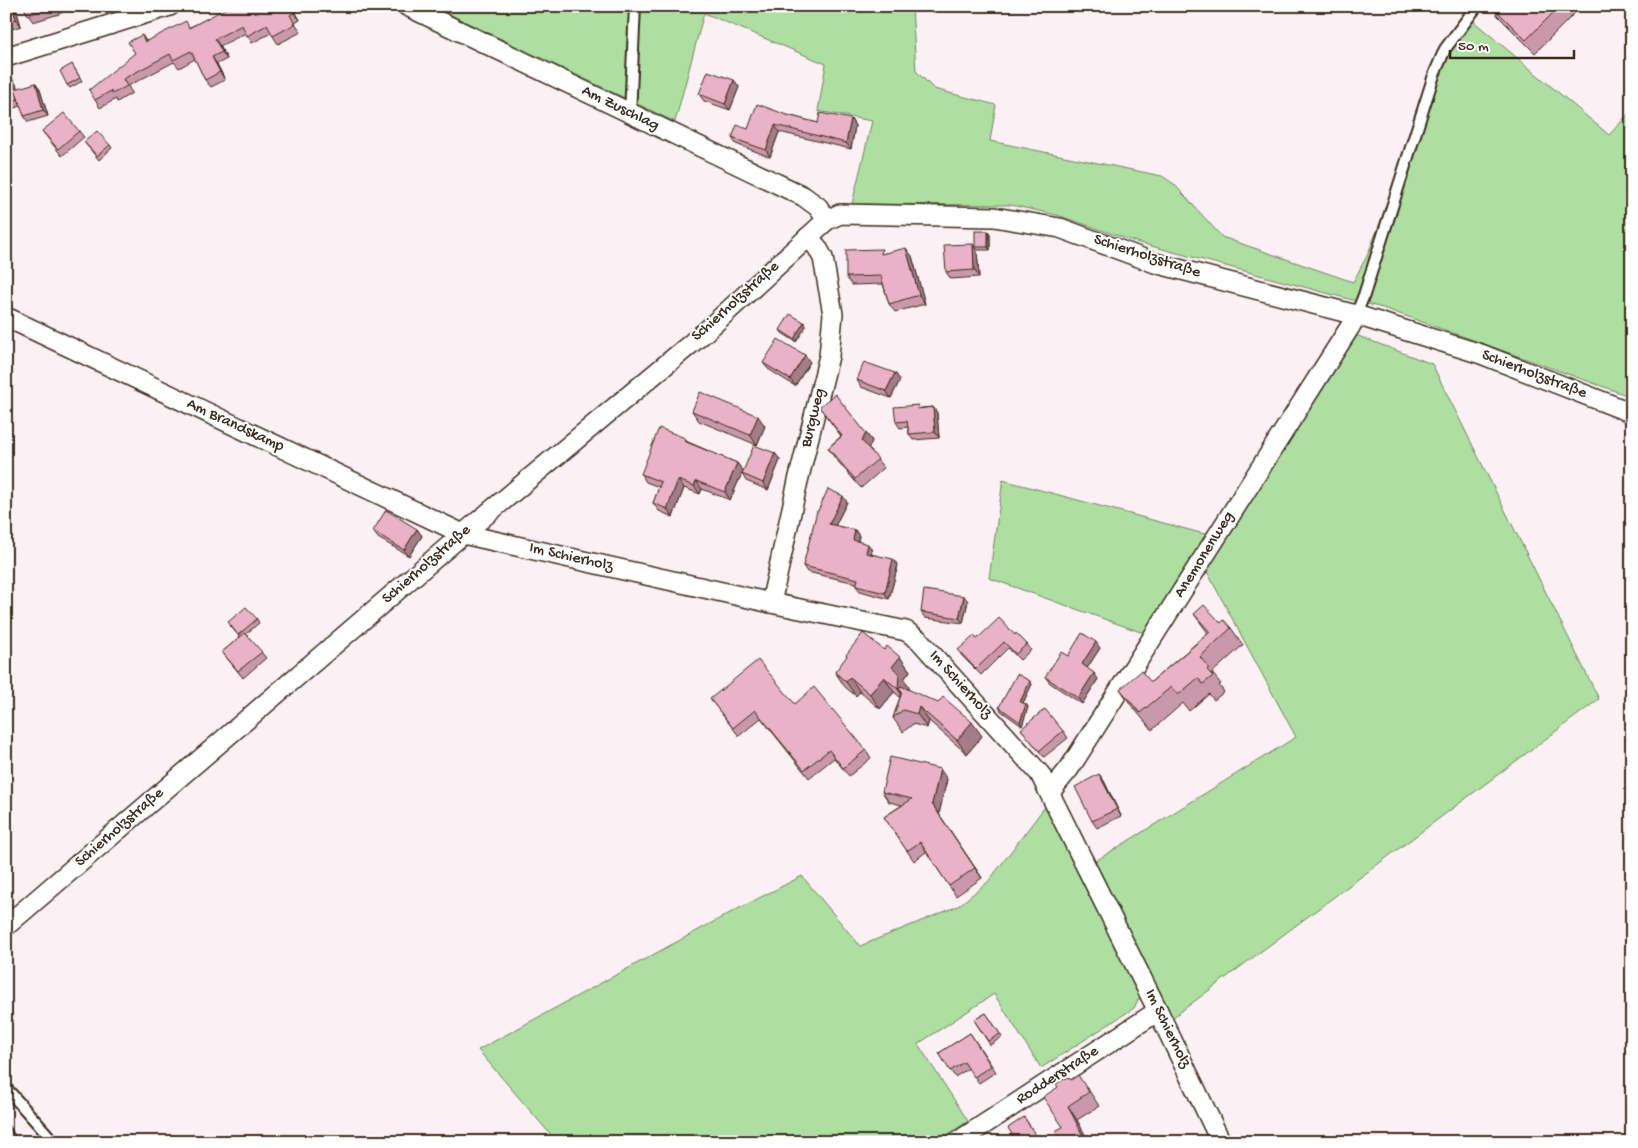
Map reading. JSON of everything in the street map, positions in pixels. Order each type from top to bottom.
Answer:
[{"type":"street","points":[[6,57],[170,6]]},
{"type":"street","name":"Am Zuschlag","points":[[407,6],[803,196],[818,207],[827,220]]},
{"type":"street","name":"Schierholzstraße","points":[[6,926],[463,534],[705,332],[827,220],[840,214],[994,216],[1060,228],[1155,263],[1356,315],[1481,354],[1632,413]]},
{"type":"street","name":"Burgweg","points":[[770,603],[829,356],[833,314],[823,258],[808,237]]},
{"type":"street","name":"Anemonenweg","points":[[1050,792],[1069,769],[1356,315]]},
{"type":"street","name":"Am Brandskamp","points":[[6,317],[463,534]]},
{"type":"street","name":"Im Schierholz","points":[[463,534],[770,603],[906,631],[918,640],[1040,774],[1222,1142]]},
{"type":"street","name":"Rodderstraße","points":[[957,1142],[1158,1011]]},
{"type":"lane","points":[[630,114],[635,6]]},
{"type":"lane","points":[[1356,315],[1434,75],[1446,49],[1477,6]]},
{"type":"lane","points":[[6,1088],[54,1142]]},
{"type":"green space","points":[[432,6],[912,6],[916,71],[934,89],[996,105],[990,141],[1162,176],[1174,184],[1222,237],[1353,282],[1367,256],[1448,49],[1466,15],[1609,135],[1632,110],[1632,397],[1386,309],[1136,242],[1057,215],[1011,205],[852,204],[872,121],[818,111],[826,64],[704,13],[675,122]]},
{"type":"green space","points":[[1353,334],[1432,364],[1599,699],[1172,1018],[1094,862],[1296,737],[1206,570],[1163,640],[989,578],[1003,480],[1223,539]]},
{"type":"green space","points":[[1047,804],[1141,994],[1134,1008],[1041,1068],[994,994],[918,1044],[968,1121],[937,1142],[557,1142],[478,1050],[728,914],[802,876],[860,946],[958,906],[988,882]]},
{"type":"building","points":[[6,6],[12,6],[16,19],[6,22]]},
{"type":"building","points":[[23,6],[55,6],[28,15]]},
{"type":"building","points":[[230,6],[257,6],[259,10],[266,6],[291,6],[294,13],[290,15],[295,24],[273,36],[267,25],[247,36],[242,25],[215,39],[222,52],[212,57],[220,72],[205,80],[191,51],[173,60],[170,54],[123,79],[127,86],[112,94],[111,91],[95,100],[89,90],[135,53],[128,42],[142,35],[145,42],[186,21],[189,28]]},
{"type":"building","points":[[1492,6],[1560,6],[1526,40]]},
{"type":"building","points":[[72,64],[80,78],[67,85],[60,71]]},
{"type":"building","points":[[708,71],[734,80],[725,104],[699,94]]},
{"type":"building","points":[[12,78],[18,99],[6,103],[6,80]]},
{"type":"building","points":[[36,83],[43,110],[24,116],[15,89]]},
{"type":"building","points":[[757,104],[787,115],[818,123],[820,113],[851,119],[846,143],[775,125],[766,150],[732,138],[737,125],[748,129]]},
{"type":"building","points":[[64,113],[79,131],[58,149],[42,131]]},
{"type":"building","points":[[97,131],[110,145],[97,156],[84,142]]},
{"type":"building","points":[[975,231],[988,231],[988,247],[975,247]]},
{"type":"building","points":[[973,244],[974,270],[946,272],[944,245]]},
{"type":"building","points":[[906,248],[919,295],[889,304],[881,276],[846,277],[846,250],[882,249],[881,254]]},
{"type":"building","points":[[790,314],[804,322],[794,339],[780,330]]},
{"type":"building","points":[[778,339],[805,355],[790,379],[763,363]]},
{"type":"building","points":[[864,362],[895,373],[886,391],[857,380]]},
{"type":"building","points":[[700,392],[758,416],[750,435],[692,411]]},
{"type":"building","points":[[835,394],[866,433],[862,441],[878,459],[855,479],[828,448],[842,436],[820,406]]},
{"type":"building","points":[[919,405],[917,409],[933,407],[935,432],[909,434],[907,421],[896,422],[894,407]]},
{"type":"building","points":[[659,428],[685,438],[684,441],[737,463],[725,492],[696,481],[694,486],[678,480],[667,509],[653,503],[661,482],[641,474]]},
{"type":"building","points":[[754,445],[775,453],[763,483],[742,474]]},
{"type":"building","points":[[828,489],[843,496],[829,524],[855,530],[853,540],[868,544],[866,553],[893,559],[885,593],[856,586],[858,579],[803,566],[817,511]]},
{"type":"building","points":[[386,510],[417,529],[404,550],[373,531]]},
{"type":"building","points":[[924,590],[964,596],[959,618],[921,612]]},
{"type":"building","points":[[1204,605],[1221,623],[1224,620],[1231,628],[1200,657],[1209,668],[1207,670],[1213,676],[1203,684],[1198,678],[1178,695],[1171,687],[1140,713],[1120,689],[1141,671],[1151,682],[1210,632],[1194,614]]},
{"type":"building","points":[[246,607],[257,619],[238,635],[228,622]]},
{"type":"building","points":[[999,618],[1015,635],[1016,633],[1027,644],[1016,654],[1004,642],[976,669],[958,650],[974,636],[977,639]]},
{"type":"building","points":[[245,633],[262,652],[238,671],[222,652]]},
{"type":"building","points":[[863,633],[884,650],[887,646],[900,657],[892,667],[899,673],[898,689],[884,677],[870,694],[850,677],[846,682],[835,672]]},
{"type":"building","points":[[1082,633],[1096,642],[1082,664],[1094,673],[1078,698],[1045,677],[1061,652],[1068,656]]},
{"type":"building","points":[[758,660],[795,704],[814,687],[866,750],[843,768],[829,750],[804,770],[755,710],[733,728],[710,699]]},
{"type":"building","points":[[1017,674],[1030,681],[1020,702],[1026,704],[1020,722],[999,707]]},
{"type":"building","points":[[901,686],[938,703],[943,697],[972,722],[957,740],[919,707],[917,714],[903,710],[893,718],[902,692],[899,689]]},
{"type":"building","points":[[1045,709],[1063,731],[1039,751],[1021,729]]},
{"type":"building","points":[[890,757],[940,769],[932,804],[975,868],[949,886],[920,842],[907,851],[884,817],[912,799],[882,792]]},
{"type":"building","points":[[1099,774],[1117,809],[1092,821],[1075,787]]},
{"type":"building","points":[[986,1013],[1000,1034],[988,1041],[974,1020]]},
{"type":"building","points":[[970,1033],[991,1066],[974,1077],[964,1062],[950,1071],[939,1053]]},
{"type":"building","points":[[1078,1075],[1089,1092],[1068,1106],[1083,1136],[1072,1142],[1061,1142],[1055,1131],[1063,1127],[1043,1097],[1058,1087],[1056,1084],[1068,1077],[1071,1080]]},
{"type":"building","points":[[1024,1117],[1036,1136],[1031,1138],[1034,1142],[1017,1142],[1008,1128]]},
{"type":"building","points":[[6,1123],[15,1136],[6,1141]]}]
